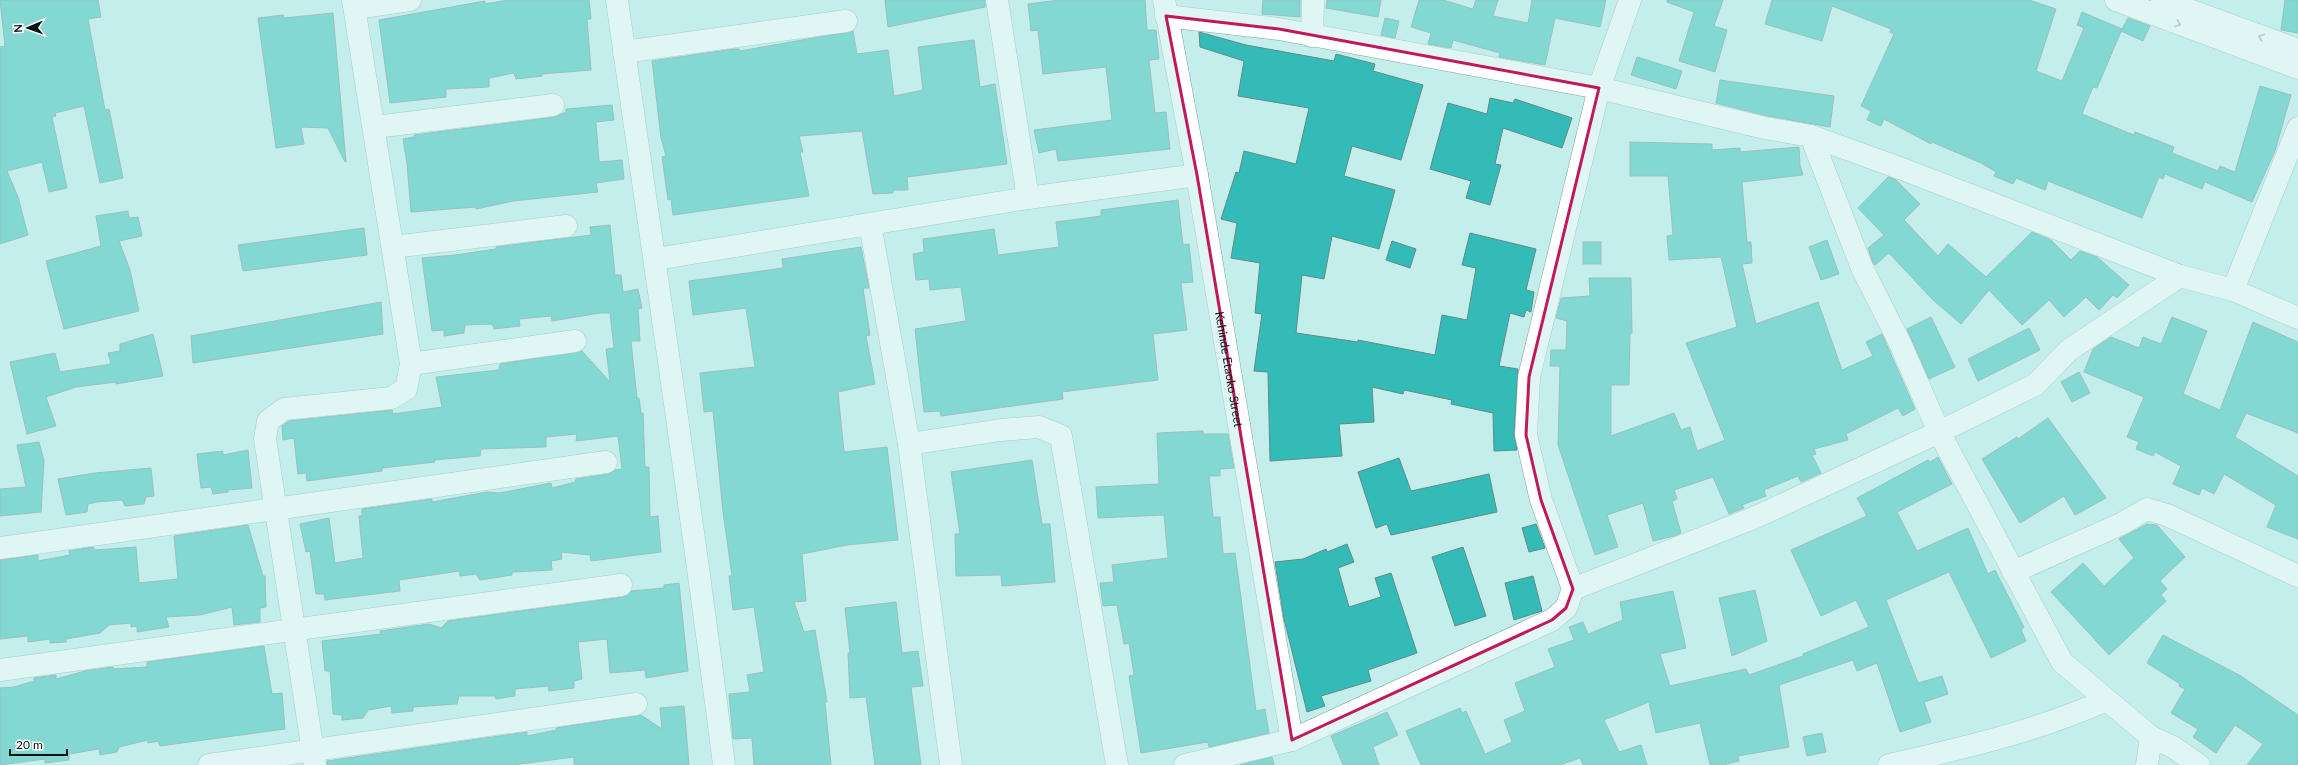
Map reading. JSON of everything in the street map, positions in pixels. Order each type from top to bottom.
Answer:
[{"type":"street","points":[[314,757],[265,439],[268,421],[284,409],[391,398],[406,389],[411,364],[375,127],[354,4],[410,0]]},
{"type":"street","points":[[616,0],[656,259],[724,765]]},
{"type":"street","points":[[997,0],[1028,198]]},
{"type":"street","points":[[1312,36],[1313,0]]},
{"type":"street","points":[[1185,765],[1292,740],[1552,620],[1566,608],[1573,589],[1541,500],[1526,435],[1529,377],[1599,88],[1630,0]]},
{"type":"street","points":[[2116,0],[2158,5],[2298,50]]},
{"type":"street","points":[[2158,5],[2298,68]]},
{"type":"street","points":[[1165,8],[1599,88],[1765,128],[1811,136],[1905,170],[2180,276],[2233,290],[2298,318]]},
{"type":"street","name":"Kehinde Etaoko Street","points":[[1165,8],[1197,175],[1292,740]]},
{"type":"street","points":[[624,52],[846,21]]},
{"type":"street","points":[[375,127],[553,105]]},
{"type":"street","points":[[2233,290],[2298,128]]},
{"type":"street","points":[[1811,136],[1862,268],[1900,343],[1939,432],[2062,662],[2151,736],[2173,747],[2198,765]]},
{"type":"street","points":[[656,259],[1028,198],[1197,175]]},
{"type":"street","points":[[870,224],[909,444],[951,765]]},
{"type":"street","points":[[393,247],[566,226]]},
{"type":"street","points":[[1573,589],[1756,517],[1939,432],[2035,385],[2069,350],[2180,276]]},
{"type":"street","points":[[411,364],[575,341]]},
{"type":"street","points":[[909,444],[1001,430],[1039,427],[1062,436],[1117,765]]},
{"type":"street","points":[[0,548],[606,462]]},
{"type":"street","points":[[2013,572],[2121,524],[2147,509],[2167,515],[2298,576]]},
{"type":"street","points":[[0,670],[294,631],[621,585]]},
{"type":"street","points":[[1890,765],[1996,740],[2074,715],[2107,700]]},
{"type":"street","points":[[209,765],[314,757],[636,704]]},
{"type":"street","points":[[2147,765],[2151,736]]},
{"type":"highlighted area","points":[[1166,16],[1279,29],[1599,88],[1529,377],[1526,435],[1541,500],[1573,589],[1566,608],[1552,620],[1292,740],[1197,175]]},
{"type":"building","points":[[0,0],[98,0],[101,17],[88,19],[105,110],[109,109],[123,178],[100,183],[84,106],[55,113],[56,116],[52,117],[67,188],[49,192],[42,162],[7,171],[18,197],[28,235],[0,244],[0,47],[5,46]]},
{"type":"building","points":[[508,0],[589,0],[591,19],[587,19],[591,70],[542,74],[542,76],[516,79],[514,73],[489,78],[489,87],[446,89],[446,97],[390,103],[379,20],[485,1],[485,4]]},
{"type":"building","points":[[885,0],[985,0],[985,7],[888,27]]},
{"type":"building","points":[[1059,0],[1145,0],[1147,30],[1156,30],[1159,59],[1149,60],[1155,113],[1166,112],[1170,149],[1058,161],[1056,149],[1039,153],[1034,130],[1112,120],[1106,67],[1043,74],[1038,30],[1031,31],[1028,4]]},
{"type":"building","points":[[1263,0],[1300,0],[1300,17],[1262,14]]},
{"type":"building","points":[[1327,0],[1381,0],[1378,17],[1326,8]]},
{"type":"building","points":[[1419,0],[1443,0],[1473,9],[1476,0],[1498,0],[1493,16],[1528,23],[1532,0],[1606,0],[1600,27],[1555,18],[1545,65],[1499,57],[1500,53],[1453,40],[1451,48],[1428,44],[1431,33],[1411,27]]},
{"type":"building","points":[[1667,0],[1723,0],[1714,26],[1727,30],[1715,72],[1679,61],[1694,12],[1667,2]]},
{"type":"building","points":[[1772,0],[2029,0],[2056,9],[2036,71],[2062,81],[2084,28],[2077,25],[2082,12],[2122,29],[2097,88],[2093,87],[2082,114],[2134,135],[2135,132],[2174,147],[2172,153],[2218,171],[2220,166],[2235,172],[2260,86],[2291,95],[2275,151],[2252,202],[2205,182],[2202,189],[2165,174],[2163,179],[2159,177],[2142,218],[2048,181],[2045,190],[2016,178],[2013,184],[1994,176],[1996,172],[1981,163],[1932,142],[1931,144],[1884,119],[1881,126],[1867,120],[1871,111],[1861,106],[1894,34],[1890,32],[1891,29],[1832,6],[1822,41],[1765,24]]},
{"type":"building","points":[[2285,0],[2298,0],[2298,33],[2281,30]]},
{"type":"building","points":[[333,13],[346,162],[328,128],[301,127],[304,144],[276,148],[258,18],[283,15],[284,18]]},
{"type":"building","points":[[1385,18],[1399,21],[1395,38],[1381,35]]},
{"type":"building","points":[[2128,18],[2150,26],[2143,41],[2121,31]]},
{"type":"building","points":[[853,31],[857,54],[888,50],[894,96],[923,90],[918,47],[974,40],[980,87],[995,84],[1007,164],[907,177],[908,190],[893,190],[893,193],[873,194],[862,131],[799,136],[803,152],[800,152],[809,196],[673,215],[671,199],[668,200],[662,157],[666,156],[661,138],[652,61],[734,49],[739,49],[740,51]]},
{"type":"building","points":[[1199,32],[1246,45],[1334,61],[1336,54],[1375,64],[1373,71],[1423,85],[1401,160],[1352,146],[1344,176],[1395,190],[1379,249],[1332,236],[1324,279],[1302,275],[1296,333],[1358,342],[1358,340],[1435,355],[1442,315],[1467,320],[1476,268],[1462,265],[1470,233],[1536,249],[1526,290],[1534,292],[1531,312],[1526,310],[1524,317],[1510,313],[1499,366],[1518,369],[1514,434],[1517,450],[1494,451],[1493,413],[1451,404],[1452,400],[1404,390],[1403,394],[1372,387],[1374,422],[1339,424],[1342,456],[1270,461],[1268,372],[1254,371],[1262,314],[1255,313],[1260,263],[1231,258],[1237,223],[1221,219],[1236,172],[1239,173],[1244,151],[1296,164],[1309,108],[1238,96],[1244,61],[1200,47]]},
{"type":"building","points":[[1637,57],[1682,71],[1676,89],[1631,75]]},
{"type":"building","points":[[1720,80],[1834,96],[1830,127],[1768,116],[1716,103]]},
{"type":"building","points":[[1490,98],[1513,103],[1515,99],[1572,118],[1562,148],[1503,128],[1495,164],[1501,165],[1490,205],[1466,198],[1471,181],[1430,169],[1448,103],[1487,114]]},
{"type":"building","points":[[612,105],[614,120],[596,122],[599,162],[622,160],[624,179],[596,183],[598,192],[513,201],[476,209],[476,207],[411,212],[407,164],[403,139],[414,137],[414,135],[555,117],[566,112],[566,109]]},
{"type":"building","points":[[1630,142],[1712,144],[1712,150],[1740,148],[1740,152],[1799,147],[1800,165],[1803,175],[1742,182],[1747,242],[1751,242],[1752,263],[1742,264],[1756,324],[1818,302],[1842,370],[1873,356],[1866,342],[1882,334],[1915,409],[1903,416],[1898,408],[1846,434],[1848,440],[1814,449],[1816,454],[1812,455],[1821,473],[1801,482],[1798,476],[1764,490],[1766,496],[1742,505],[1744,508],[1729,514],[1713,477],[1674,490],[1677,499],[1672,501],[1681,533],[1674,536],[1653,541],[1643,503],[1607,515],[1618,547],[1595,555],[1558,445],[1560,366],[1550,366],[1551,350],[1566,350],[1567,321],[1556,318],[1561,298],[1590,296],[1589,278],[1631,278],[1632,333],[1630,333],[1629,385],[1611,385],[1611,436],[1674,413],[1681,430],[1690,427],[1697,451],[1725,440],[1686,343],[1737,327],[1721,257],[1669,260],[1667,236],[1673,235],[1668,176],[1630,176]]},
{"type":"building","points":[[1888,177],[1896,180],[1920,204],[1904,220],[1938,256],[1948,244],[1986,277],[2032,232],[2051,240],[2071,260],[2080,251],[2097,257],[2129,285],[2117,298],[2113,295],[2099,310],[2086,297],[2064,317],[2049,300],[2022,325],[1989,290],[1961,324],[1932,299],[1889,253],[1875,265],[1873,263],[1868,248],[1884,235],[1858,208]]},
{"type":"building","points":[[1178,200],[1183,245],[1189,244],[1193,282],[1181,283],[1187,330],[1153,334],[1158,380],[1062,392],[1063,399],[941,416],[940,411],[924,412],[915,329],[966,321],[961,287],[930,290],[929,279],[916,280],[913,254],[924,252],[923,239],[994,229],[998,255],[1059,247],[1056,222],[1101,216],[1101,210]]},
{"type":"building","points":[[128,211],[129,218],[138,217],[142,236],[119,241],[130,270],[139,311],[64,329],[46,261],[101,246],[96,216]]},
{"type":"building","points":[[610,225],[615,275],[621,275],[623,292],[638,289],[642,308],[638,309],[640,341],[631,341],[637,398],[639,398],[641,413],[643,413],[645,467],[649,467],[650,517],[658,516],[661,552],[591,561],[590,555],[561,552],[562,559],[551,561],[552,570],[512,572],[512,575],[480,580],[476,574],[460,576],[459,571],[399,580],[400,591],[325,600],[324,594],[316,594],[310,551],[306,552],[300,524],[329,518],[335,563],[363,558],[359,516],[362,516],[362,509],[432,499],[432,502],[487,492],[500,493],[551,483],[552,488],[575,482],[576,479],[608,474],[615,470],[622,469],[618,436],[576,441],[577,434],[546,437],[546,447],[481,449],[480,456],[434,460],[435,462],[382,468],[382,471],[307,481],[306,473],[298,474],[294,438],[283,440],[282,426],[289,421],[392,410],[393,414],[442,407],[436,377],[499,370],[500,364],[582,351],[610,382],[606,349],[614,348],[610,313],[600,313],[552,321],[551,316],[519,319],[520,326],[494,329],[492,324],[465,325],[464,333],[444,336],[444,330],[432,331],[422,258],[455,255],[496,249],[496,247],[591,235],[590,227]]},
{"type":"building","points":[[364,228],[367,255],[243,271],[238,245]]},
{"type":"building","points":[[1827,240],[1839,274],[1821,280],[1809,247]]},
{"type":"building","points":[[1392,241],[1416,249],[1410,268],[1386,260]]},
{"type":"building","points":[[1583,242],[1601,242],[1601,264],[1583,264]]},
{"type":"building","points":[[861,247],[869,288],[863,288],[870,335],[866,336],[875,384],[838,392],[844,452],[887,447],[898,540],[847,545],[802,554],[806,601],[794,602],[804,632],[815,630],[827,702],[825,702],[831,765],[754,765],[752,738],[733,739],[729,694],[750,692],[747,675],[764,672],[754,607],[733,610],[729,576],[732,576],[723,512],[713,411],[704,412],[700,373],[755,367],[746,308],[693,315],[689,281],[783,268],[782,259]]},
{"type":"building","points":[[381,302],[383,334],[193,363],[191,336]]},
{"type":"building","points":[[1931,317],[1955,367],[1929,379],[1907,329]]},
{"type":"building","points":[[2172,317],[2207,331],[2183,394],[2220,410],[2253,322],[2298,342],[2298,433],[2246,413],[2235,437],[2298,476],[2298,539],[2267,527],[2276,505],[2224,474],[2214,494],[2202,488],[2199,495],[2173,484],[2181,466],[2155,452],[2153,456],[2136,449],[2139,442],[2127,437],[2144,397],[2084,372],[2093,349],[2111,337],[2139,348],[2143,337],[2161,344]]},
{"type":"building","points":[[2029,328],[2040,350],[1978,381],[1968,359]]},
{"type":"building","points":[[153,334],[163,376],[116,384],[116,382],[76,387],[46,397],[56,426],[27,434],[10,362],[55,353],[60,372],[111,364],[108,353],[120,351],[120,344]]},
{"type":"building","points":[[2079,372],[2090,393],[2072,402],[2061,382]]},
{"type":"building","points":[[2048,418],[2106,498],[2075,515],[2064,496],[2020,523],[1982,459],[2017,437],[2018,439]]},
{"type":"building","points":[[1203,431],[1203,434],[1228,434],[1234,468],[1220,469],[1220,476],[1209,476],[1213,517],[1220,517],[1223,554],[1235,553],[1256,711],[1265,709],[1269,733],[1209,747],[1208,742],[1141,753],[1129,676],[1134,675],[1129,643],[1124,644],[1117,605],[1103,606],[1100,583],[1114,582],[1112,565],[1168,558],[1164,515],[1098,518],[1096,487],[1159,484],[1157,433]]},
{"type":"building","points":[[39,442],[44,461],[41,512],[0,516],[0,489],[26,487],[17,445]]},
{"type":"building","points":[[248,450],[252,488],[228,490],[228,492],[213,494],[211,487],[201,488],[197,454],[223,451],[223,455]]},
{"type":"building","points":[[1938,457],[1952,484],[1897,512],[1917,551],[1968,528],[1988,574],[1995,570],[2024,627],[2021,629],[2026,641],[1991,658],[1949,572],[1886,600],[1918,683],[1942,676],[1948,694],[1924,702],[1931,722],[1900,732],[1877,663],[1857,671],[1853,660],[1779,685],[1789,747],[1738,756],[1739,761],[1723,765],[1710,765],[1700,723],[1656,733],[1649,702],[1604,720],[1619,752],[1641,745],[1647,765],[1583,765],[1580,758],[1560,765],[1421,765],[1406,731],[1460,708],[1462,713],[1466,711],[1485,754],[1512,742],[1504,720],[1525,711],[1515,683],[1555,667],[1548,649],[1574,640],[1569,627],[1583,622],[1588,634],[1623,620],[1620,602],[1673,591],[1686,648],[1660,654],[1670,686],[1746,669],[1749,675],[1803,656],[1803,654],[1869,627],[1856,600],[1821,616],[1791,550],[1867,516],[1857,498],[1928,460],[1930,462]]},
{"type":"building","points":[[1399,458],[1411,491],[1489,474],[1497,512],[1391,535],[1387,524],[1376,528],[1358,472]]},
{"type":"building","points":[[1032,460],[1042,524],[1050,524],[1055,582],[1002,586],[1001,575],[956,576],[955,534],[960,534],[951,472]]},
{"type":"building","points":[[151,468],[154,496],[146,497],[144,504],[125,506],[122,500],[97,502],[88,504],[87,512],[66,515],[58,479],[95,473]]},
{"type":"building","points":[[1536,524],[1545,548],[1529,552],[1522,528]]},
{"type":"building","points":[[2147,524],[2157,525],[2185,557],[2160,581],[2167,589],[2161,595],[2166,601],[2109,655],[2051,592],[2083,563],[2104,586],[2134,558],[2119,539]]},
{"type":"building","points":[[248,525],[263,576],[265,576],[266,607],[260,608],[260,622],[234,625],[232,607],[200,615],[166,617],[169,627],[137,632],[137,626],[131,627],[131,623],[109,625],[100,633],[66,639],[66,642],[50,643],[50,639],[28,642],[28,636],[0,639],[0,560],[38,555],[38,561],[70,555],[69,551],[93,547],[95,550],[136,547],[139,583],[178,579],[174,536]]},
{"type":"building","points":[[1347,544],[1354,562],[1338,568],[1349,607],[1381,597],[1375,578],[1391,573],[1417,653],[1368,670],[1371,681],[1321,696],[1325,706],[1307,712],[1284,619],[1275,562],[1303,559],[1326,549],[1327,552]]},
{"type":"building","points":[[1463,547],[1486,616],[1455,626],[1432,557]]},
{"type":"building","points":[[1533,576],[1542,611],[1514,620],[1505,583]]},
{"type":"building","points":[[679,583],[688,671],[646,678],[645,670],[610,673],[607,639],[578,642],[582,679],[574,681],[574,688],[549,691],[548,686],[515,689],[515,696],[496,699],[495,696],[459,696],[457,704],[413,707],[413,711],[392,713],[391,706],[368,710],[363,718],[342,720],[342,715],[333,714],[330,671],[325,671],[322,641],[381,634],[380,631],[429,624],[441,628],[448,621],[623,597],[631,591],[664,588],[664,585]]},
{"type":"building","points":[[1755,590],[1767,641],[1732,656],[1719,598]]},
{"type":"building","points":[[896,602],[902,653],[918,651],[923,686],[911,687],[921,765],[875,765],[866,697],[850,698],[848,653],[850,653],[845,608]]},
{"type":"building","points":[[2163,635],[2241,676],[2298,715],[2298,765],[2247,765],[2263,744],[2235,725],[2216,753],[2193,737],[2198,729],[2171,713],[2185,689],[2179,686],[2180,684],[2147,663]]},
{"type":"building","points":[[264,646],[272,694],[282,693],[285,729],[160,746],[158,741],[148,743],[148,740],[119,747],[117,752],[100,755],[99,749],[69,754],[69,760],[45,763],[45,759],[0,765],[0,688],[14,687],[34,681],[34,678],[56,675],[56,679],[85,671],[113,667],[113,669],[147,667],[147,662]]},
{"type":"building","points":[[684,706],[689,765],[574,765],[574,757],[513,765],[327,765],[327,761],[527,732],[527,736],[556,730],[556,728],[641,715],[662,729],[660,708]]},
{"type":"building","points":[[1387,712],[1398,735],[1373,747],[1379,765],[1343,765],[1331,736]]},
{"type":"building","points":[[1822,733],[1826,752],[1807,756],[1803,737]]},
{"type":"building","points":[[1272,757],[1274,765],[1240,765]]}]
